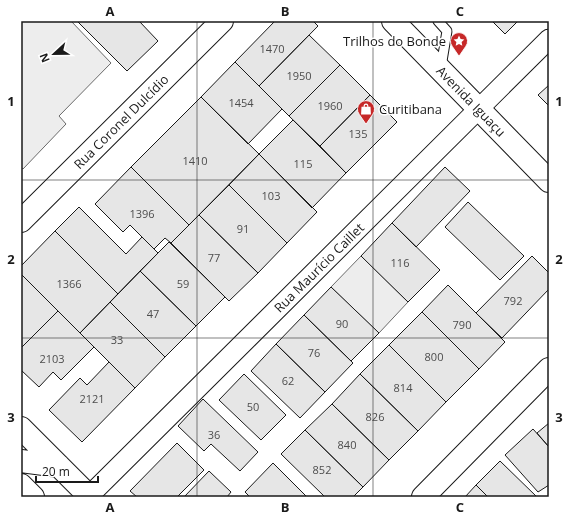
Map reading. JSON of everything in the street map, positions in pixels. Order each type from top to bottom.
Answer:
[{"type":"main road","name":"Rua Coronel Dulcídio","points":[[21,221],[222,21]]},
{"type":"main road","name":"Avenida Iguaçu","points":[[393,21],[549,181]]},
{"type":"main road","points":[[423,497],[549,369]]},
{"type":"main road","points":[[21,428],[89,496]]},
{"type":"main road","points":[[21,461],[58,466]]},
{"type":"main road","points":[[21,485],[33,497]]},
{"type":"street","name":"Rua Maurício Caillet","points":[[89,496],[549,39]]},
{"type":"lane","points":[[438,21],[447,31],[440,70]]},
{"type":"shaded area","points":[[21,21],[71,21],[111,63],[59,116],[66,124],[23,169],[21,168]]},
{"type":"shaded area","points":[[361,256],[408,302],[379,333],[331,287]]},
{"type":"building","points":[[139,21],[158,41],[127,71],[78,22]]},
{"type":"building","points":[[275,21],[313,21],[318,26],[259,86],[235,62]]},
{"type":"building","points":[[492,21],[518,21],[505,34]]},
{"type":"building","points":[[309,35],[340,65],[289,116],[259,86]]},
{"type":"building","points":[[235,62],[282,109],[248,144],[201,97]]},
{"type":"building","points":[[340,65],[370,95],[320,146],[289,116]]},
{"type":"building","points":[[549,85],[549,106],[538,95]]},
{"type":"building","points":[[370,95],[397,122],[346,173],[320,146]]},
{"type":"building","points":[[201,97],[259,154],[189,225],[131,167]]},
{"type":"building","points":[[293,120],[346,173],[312,208],[259,154]]},
{"type":"building","points":[[259,154],[317,212],[287,243],[229,185]]},
{"type":"building","points":[[131,167],[189,225],[171,243],[165,238],[154,249],[130,225],[123,232],[95,204]]},
{"type":"building","points":[[445,167],[470,191],[416,247],[392,223]]},
{"type":"building","points":[[229,185],[287,243],[258,273],[199,215]]},
{"type":"building","points":[[468,202],[524,256],[500,280],[445,227]]},
{"type":"building","points":[[79,207],[126,254],[142,237],[158,253],[118,294],[55,231]]},
{"type":"building","points":[[199,215],[258,273],[229,301],[171,243]]},
{"type":"building","points":[[392,223],[440,270],[408,302],[361,256]]},
{"type":"building","points":[[55,231],[118,294],[80,333],[21,274],[21,266]]},
{"type":"building","points":[[169,242],[225,297],[196,326],[140,271]]},
{"type":"building","points":[[532,256],[549,273],[549,289],[502,338],[476,313]]},
{"type":"building","points":[[140,271],[196,326],[165,357],[110,302]]},
{"type":"building","points":[[21,274],[58,311],[21,348]]},
{"type":"building","points":[[448,285],[505,342],[479,369],[422,312]]},
{"type":"building","points":[[331,287],[379,333],[351,361],[304,315]]},
{"type":"building","points":[[110,302],[165,357],[135,388],[80,333]]},
{"type":"building","points":[[58,311],[94,347],[61,380],[53,372],[39,387],[21,370],[21,348]]},
{"type":"building","points":[[422,312],[479,369],[446,402],[389,345]]},
{"type":"building","points":[[304,315],[353,363],[325,392],[276,344]]},
{"type":"building","points":[[276,344],[325,392],[300,418],[251,371]]},
{"type":"building","points":[[389,345],[446,402],[418,431],[360,374]]},
{"type":"building","points":[[109,362],[135,388],[82,442],[49,410],[80,378],[87,385]]},
{"type":"building","points":[[244,374],[286,415],[261,440],[219,400]]},
{"type":"building","points":[[360,374],[418,431],[389,460],[332,404]]},
{"type":"building","points":[[203,399],[258,452],[240,471],[211,444],[204,451],[178,426]]},
{"type":"building","points":[[332,404],[389,460],[363,487],[305,430]]},
{"type":"building","points":[[549,423],[549,447],[537,433]]},
{"type":"building","points":[[533,429],[549,447],[549,485],[538,492],[505,455]]},
{"type":"building","points":[[305,430],[363,487],[353,497],[325,497],[281,454]]},
{"type":"building","points":[[177,443],[204,470],[177,497],[137,497],[130,491]]},
{"type":"building","points":[[500,461],[537,497],[488,497],[476,485]]},
{"type":"building","points":[[273,463],[307,497],[250,497],[245,492]]},
{"type":"building","points":[[209,471],[231,492],[227,497],[184,497]]},
{"type":"building","points":[[476,485],[488,497],[465,497]]},
{"type":"place","name":"Trilhos do Bonde","points":[[459,56]]},
{"type":"place","name":"Curitibana","points":[[366,124]]}]
